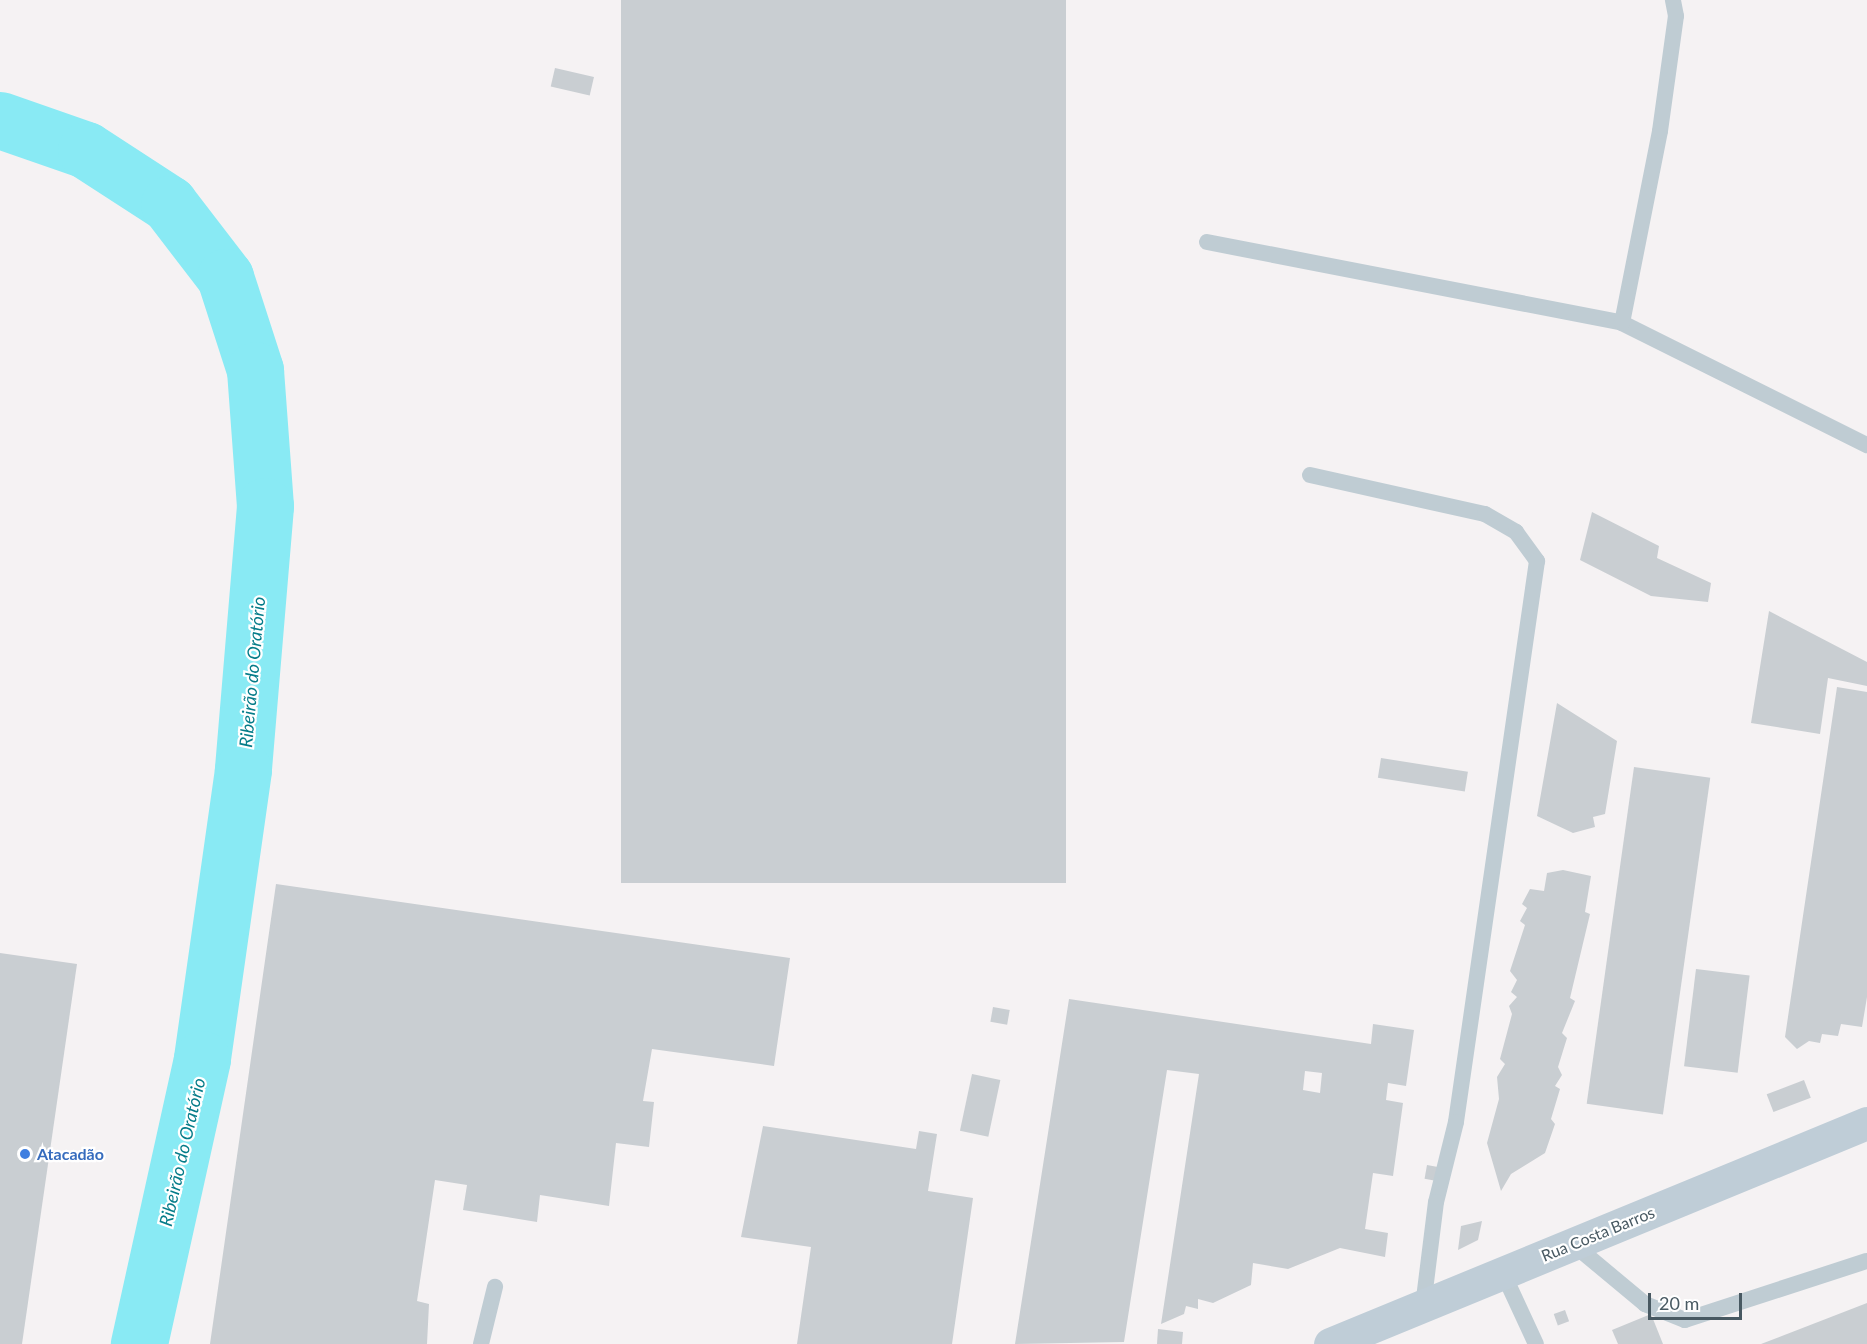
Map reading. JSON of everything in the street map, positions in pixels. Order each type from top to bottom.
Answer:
[{"type":"main road","name":"Rua Costa Barros","points":[[1330,1344],[1867,1123]]},
{"type":"lane","points":[[1622,323],[1660,131],[1676,16],[1672,0]]},
{"type":"lane","points":[[1207,242],[1622,323],[1867,445]]},
{"type":"lane","points":[[1310,475],[1485,514],[1516,532],[1537,561],[1458,1110],[1436,1202],[1423,1306]]},
{"type":"lane","points":[[1573,1244],[1636,1299],[1685,1320],[1867,1261]]},
{"type":"lane","points":[[1503,1273],[1536,1344]]},
{"type":"lane","points":[[482,1344],[495,1287]]},
{"type":"building","points":[[621,0],[1066,0],[1066,883],[621,883]]},
{"type":"building","points":[[555,68],[594,77],[590,96],[551,87]]},
{"type":"building","points":[[1592,512],[1659,546],[1657,558],[1711,583],[1708,602],[1651,596],[1580,560]]},
{"type":"building","points":[[1769,611],[1867,662],[1867,686],[1828,678],[1820,734],[1751,723]]},
{"type":"building","points":[[1837,687],[1867,692],[1867,997],[1862,1027],[1841,1024],[1838,1036],[1822,1034],[1820,1043],[1809,1041],[1797,1049],[1785,1037]]},
{"type":"building","points":[[1557,703],[1617,741],[1605,814],[1593,817],[1595,827],[1573,833],[1537,816]]},
{"type":"building","points":[[1381,758],[1468,772],[1465,792],[1378,778]]},
{"type":"building","points":[[1634,767],[1710,778],[1663,1114],[1587,1104]]},
{"type":"building","points":[[1563,870],[1591,876],[1585,912],[1590,914],[1570,998],[1575,1001],[1562,1033],[1567,1038],[1558,1067],[1562,1075],[1555,1086],[1560,1089],[1551,1119],[1555,1124],[1545,1153],[1511,1174],[1501,1191],[1487,1143],[1499,1099],[1497,1077],[1505,1064],[1500,1059],[1512,1014],[1509,1006],[1517,997],[1511,992],[1517,980],[1510,971],[1525,925],[1520,921],[1527,908],[1522,904],[1530,889],[1544,891],[1547,873]]},
{"type":"building","points":[[276,884],[790,958],[774,1066],[652,1049],[643,1101],[654,1102],[649,1147],[616,1143],[609,1206],[540,1195],[537,1222],[463,1210],[467,1185],[435,1180],[417,1301],[429,1304],[427,1344],[210,1344]]},
{"type":"building","name":"Atacadão","points":[[0,953],[77,964],[22,1344],[0,1344]]},
{"type":"building","points":[[1696,969],[1750,976],[1738,1073],[1684,1066]]},
{"type":"building","points":[[1069,999],[1371,1044],[1373,1024],[1414,1030],[1406,1086],[1388,1083],[1386,1100],[1403,1103],[1393,1176],[1373,1173],[1365,1229],[1388,1233],[1385,1257],[1340,1248],[1288,1269],[1253,1263],[1251,1285],[1213,1303],[1198,1299],[1198,1309],[1186,1306],[1184,1314],[1161,1324],[1199,1074],[1167,1070],[1124,1342],[1015,1344]],"holes":[[[1305,1071],[1322,1073],[1320,1093],[1303,1090]]]},
{"type":"building","points":[[993,1007],[1010,1010],[1007,1025],[990,1022]]},
{"type":"building","points":[[972,1074],[1000,1080],[988,1137],[960,1131]]},
{"type":"building","points":[[1804,1080],[1811,1098],[1773,1112],[1767,1094]]},
{"type":"building","points":[[763,1126],[916,1149],[919,1131],[937,1134],[928,1191],[973,1198],[952,1344],[797,1344],[811,1247],[741,1237]]},
{"type":"building","points":[[1427,1165],[1438,1167],[1435,1181],[1425,1179]]},
{"type":"building","points":[[1482,1221],[1478,1240],[1458,1250],[1461,1226]]},
{"type":"building","points":[[1867,1303],[1867,1344],[1761,1344]]},
{"type":"building","points":[[1565,1310],[1569,1321],[1558,1325],[1554,1314]]},
{"type":"building","points":[[1651,1314],[1663,1344],[1618,1344],[1612,1330]]},
{"type":"building","points":[[1158,1329],[1183,1332],[1182,1344],[1157,1344]]},
{"type":"waterway","name":"Ribeirão do Oratório","points":[[0,120],[86,150],[169,204],[225,277],[255,370],[265,506],[243,770],[202,1059],[139,1344]]},
{"type":"place","name":"Atacadão","points":[[25,1154]]}]
